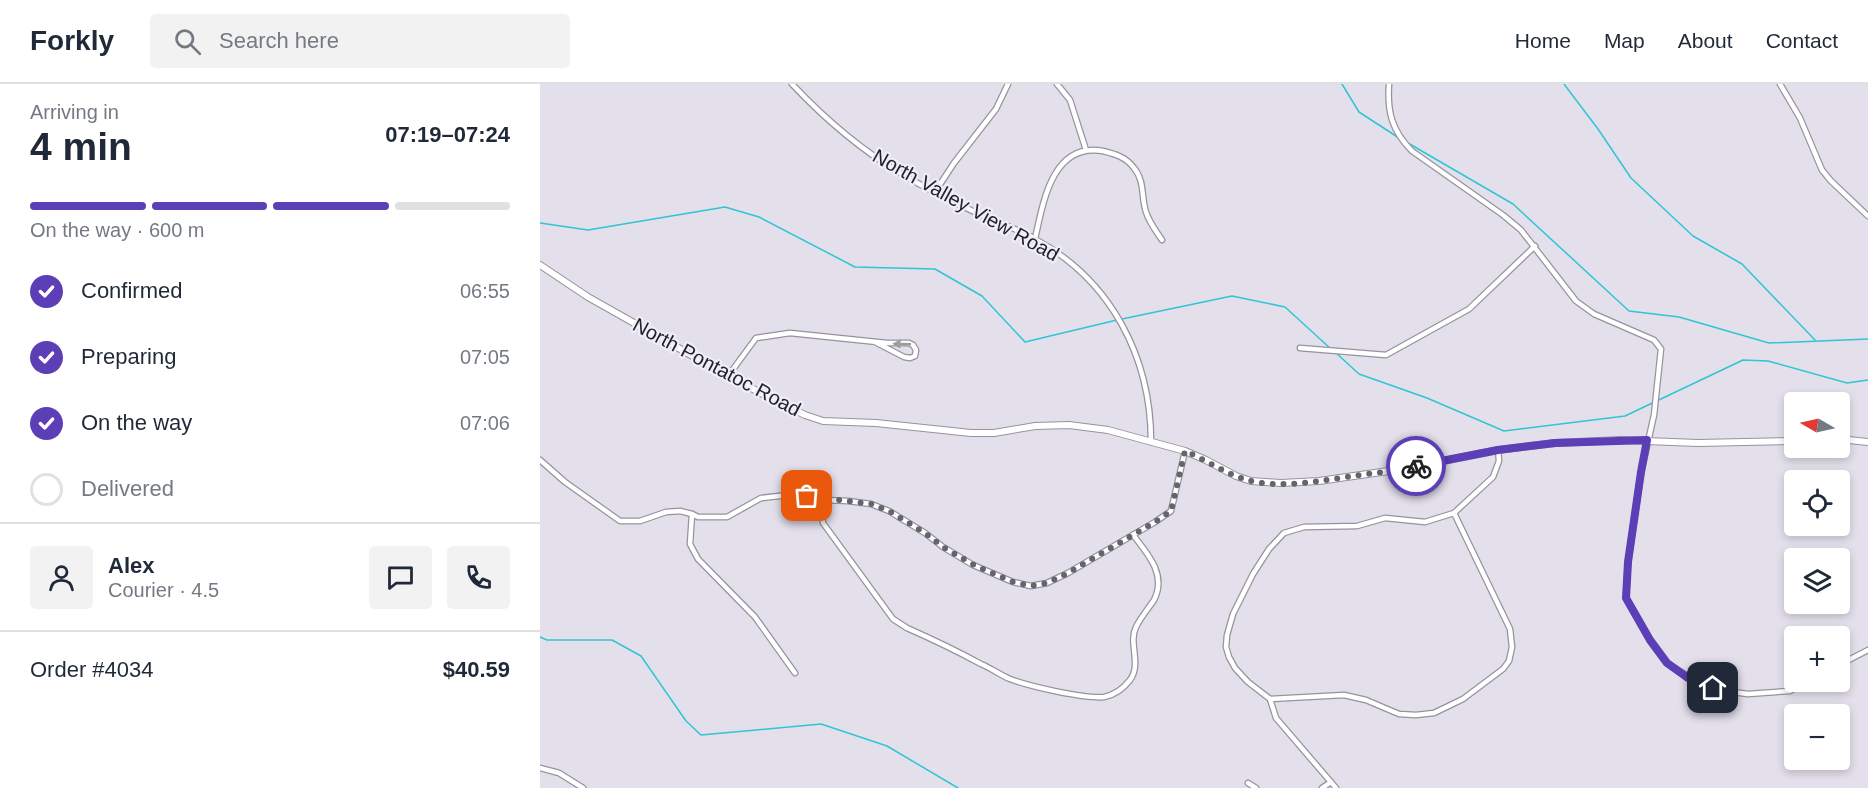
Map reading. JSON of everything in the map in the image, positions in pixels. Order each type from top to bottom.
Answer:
[{"type":"street","name":"North Valley View Road","points":[[792,84],[818,111],[868,152],[935,192],[1035,238],[1069,262],[1086,278],[1111,304],[1137,355],[1151,416],[1151,442]]},
{"type":"street","points":[[935,192],[954,163],[996,109],[1008,84]]},
{"type":"street","points":[[1057,84],[1070,100],[1086,150]]},
{"type":"street","points":[[1389,84],[1388,102],[1391,120],[1400,138],[1412,151],[1521,230],[1576,301],[1594,314],[1654,340],[1662,349],[1654,415],[1641,472],[1628,562],[1626,598],[1650,640],[1667,663],[1688,678],[1725,691],[1748,694],[1784,692]]},
{"type":"street","points":[[1780,84],[1800,118],[1822,170],[1868,216]]},
{"type":"street","points":[[1035,238],[1050,183],[1059,168],[1072,157],[1086,150],[1113,153],[1134,167],[1143,184],[1146,213],[1162,240]]},
{"type":"street","points":[[1300,348],[1386,355],[1469,309],[1535,246]]},
{"type":"street","name":"North Pontatoc Road","points":[[540,265],[588,297],[729,376],[780,404],[823,421],[876,423],[971,433],[994,433],[1036,426],[1069,424],[1108,430],[1185,451],[1244,479],[1281,483],[1319,481],[1409,468],[1498,450],[1555,443],[1647,440],[1698,443],[1784,441]]},
{"type":"street","points":[[729,376],[756,338],[790,333],[875,342],[909,343],[916,350],[915,356],[904,357],[875,342]]},
{"type":"street","points":[[1850,440],[1868,442]]},
{"type":"street","points":[[1336,788],[1276,718],[1270,699],[1248,682],[1235,668],[1226,647],[1233,614],[1253,574],[1269,549],[1284,533],[1304,527],[1357,526],[1385,518],[1425,522],[1454,513],[1493,477],[1499,461],[1498,450]]},
{"type":"street","points":[[540,460],[565,482],[620,521],[640,521],[666,512],[680,511],[698,517],[727,517],[761,498],[789,495],[871,504],[889,511],[974,565],[1013,582],[1031,586],[1047,583],[1068,573],[1171,511],[1185,451]]},
{"type":"street","points":[[825,500],[822,512],[823,523],[893,619],[1023,684],[1092,697],[1106,697],[1120,692],[1131,679],[1136,660],[1134,630],[1154,599],[1158,585],[1157,572],[1151,560],[1133,535]]},
{"type":"street","points":[[1270,699],[1344,695],[1366,700],[1399,714],[1434,713],[1463,699],[1503,669],[1509,661],[1512,647],[1510,629],[1454,513]]},
{"type":"street","points":[[692,514],[690,544],[698,559],[755,617],[795,673]]},
{"type":"street","points":[[1850,659],[1868,650]]},
{"type":"street","points":[[540,768],[559,773],[583,788]]},
{"type":"street","points":[[1322,788],[1331,782]]},
{"type":"street","points":[[1248,783],[1256,788]]},
{"type":"waterway","points":[[1342,84],[1359,112],[1399,138]]},
{"type":"waterway","points":[[1564,84],[1631,178],[1693,236],[1742,264],[1815,340]]},
{"type":"waterway","points":[[1408,143],[1513,204],[1629,311],[1679,317],[1769,343],[1868,339]]},
{"type":"waterway","points":[[540,223],[588,230],[725,207],[759,217],[855,267],[935,269],[982,296],[1025,342],[1117,320]]},
{"type":"waterway","points":[[1122,319],[1232,296],[1285,307],[1331,349]]},
{"type":"waterway","points":[[1335,352],[1359,374],[1427,398],[1504,431],[1625,416],[1743,360],[1768,361],[1847,383],[1868,380]]},
{"type":"waterway","points":[[540,637],[547,640],[612,640],[641,656],[686,721],[701,735],[821,724],[887,746],[958,788]]},
{"type":"way so far","points":[[807,496],[871,504],[889,511],[943,547],[987,572],[1031,586],[1047,583],[1068,573],[1171,511],[1185,451],[1236,476],[1266,483],[1319,481],[1416,466]]},
{"type":"route","points":[[1416,466],[1498,450],[1555,443],[1647,440],[1628,562],[1626,598],[1650,640],[1667,663],[1688,678],[1713,688]]}]
